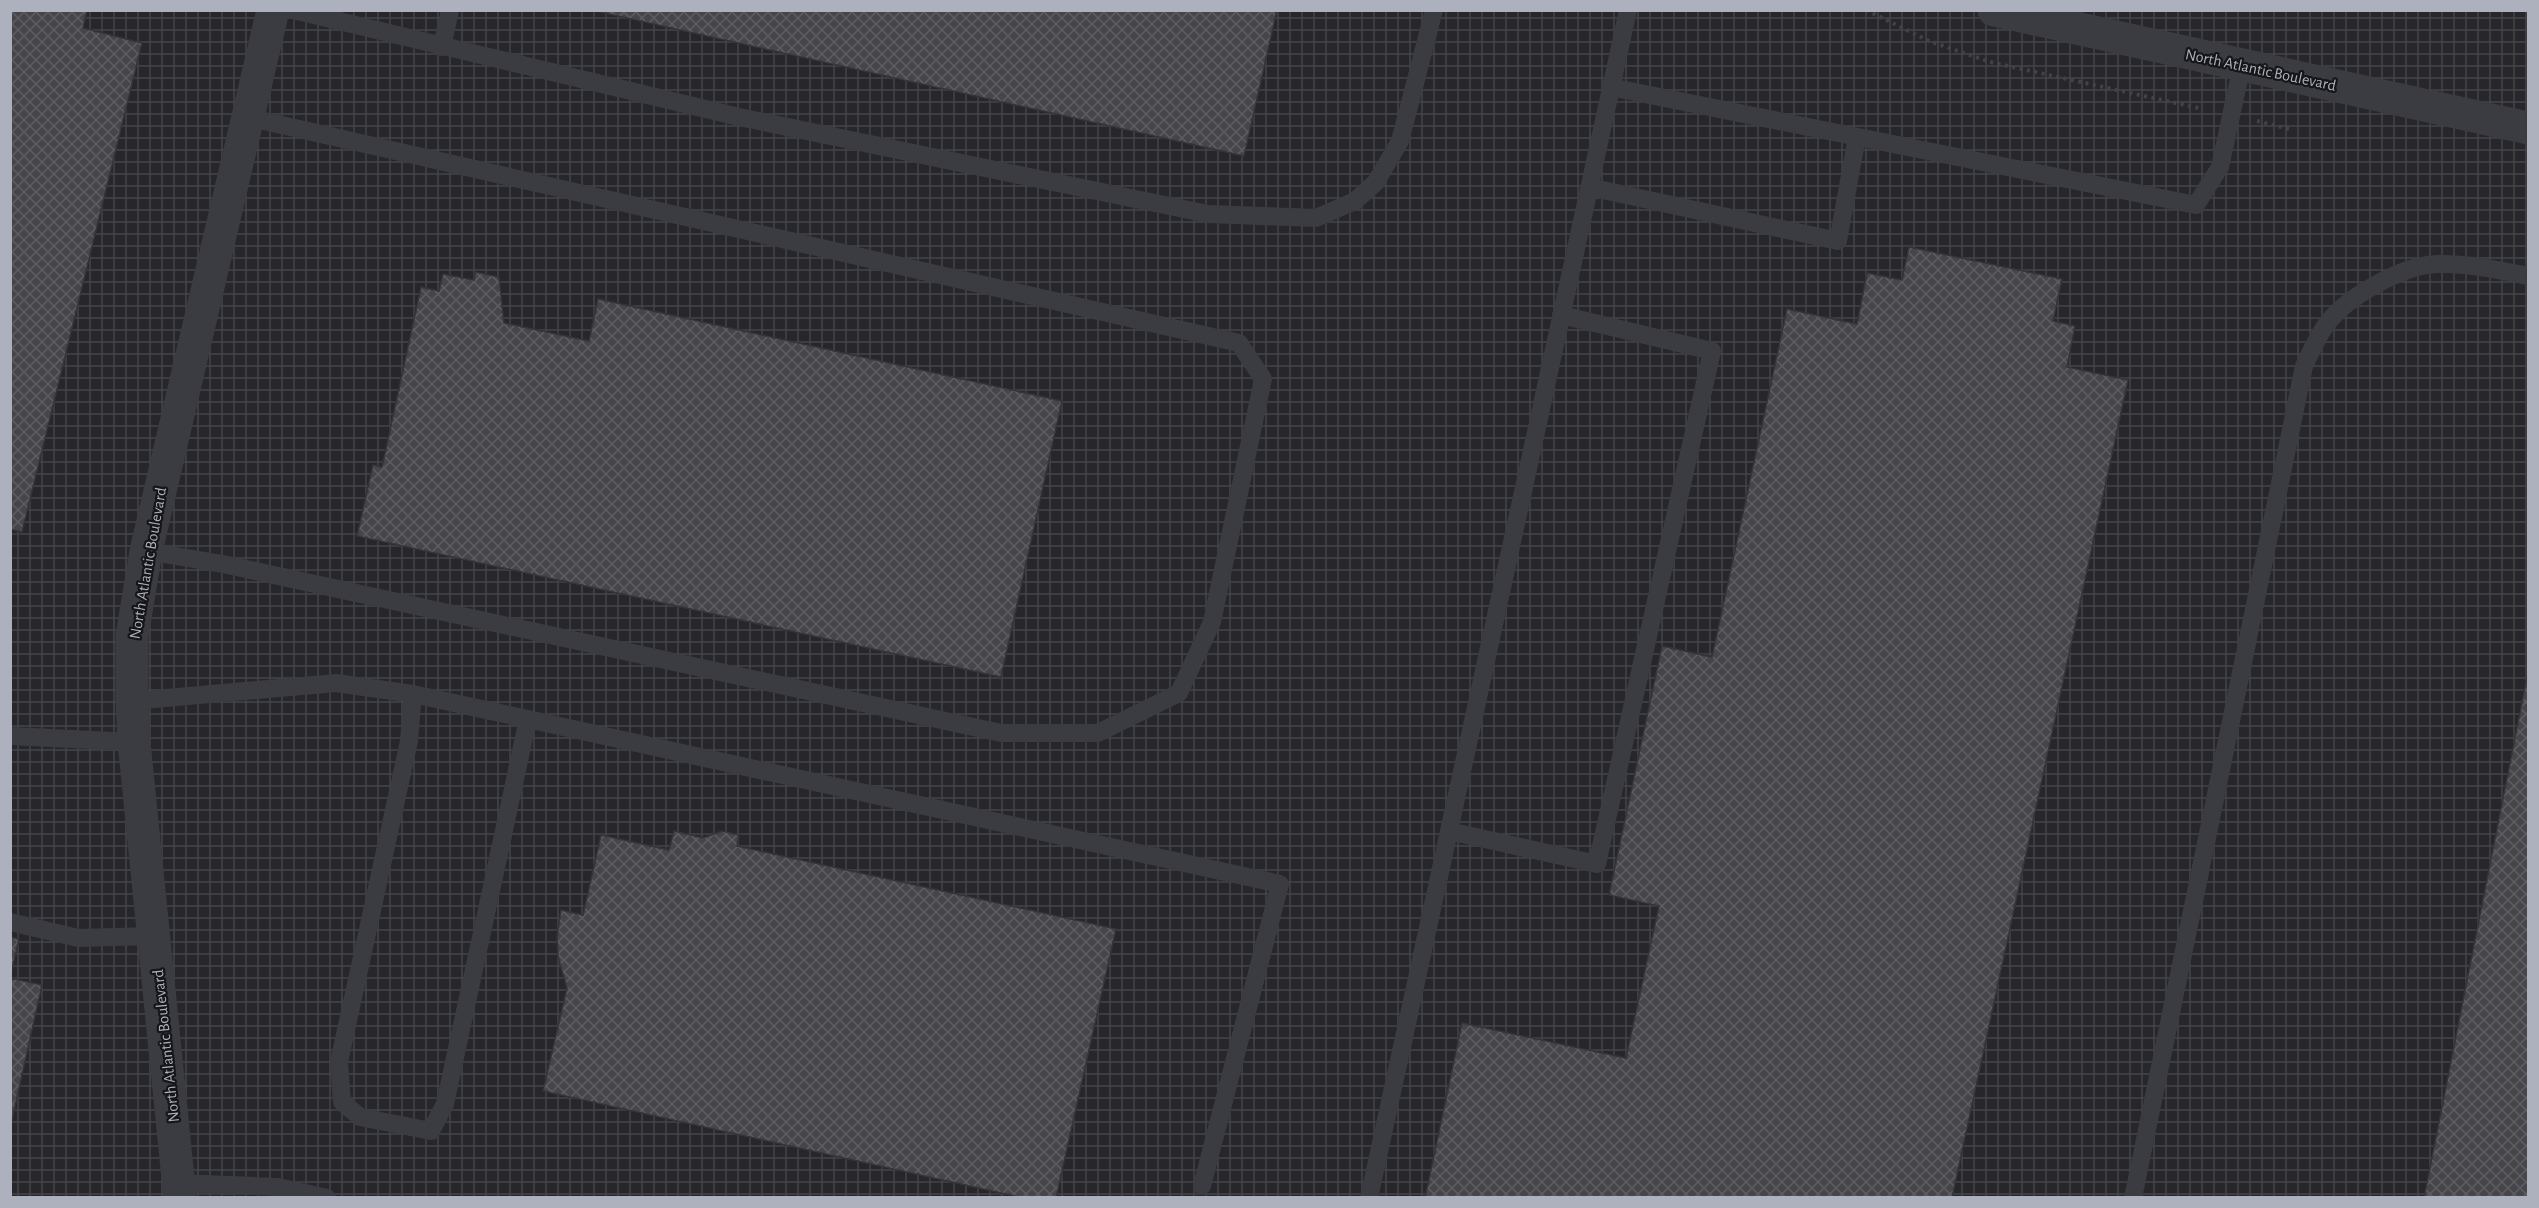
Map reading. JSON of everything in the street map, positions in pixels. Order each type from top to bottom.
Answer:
[{"type":"street","name":"North Atlantic Boulevard","points":[[180,1190],[134,742],[132,636],[146,551],[246,117],[273,10]]},
{"type":"street","name":"North Atlantic Boulevard","points":[[1994,10],[2529,128]]},
{"type":"lane","points":[[294,10],[740,117],[1208,214],[1316,218],[1355,201],[1376,182],[1400,141],[1434,10]]},
{"type":"lane","points":[[442,47],[450,10]]},
{"type":"lane","points":[[1369,1197],[1628,10]]},
{"type":"lane","points":[[1610,87],[2196,205],[2220,167],[2242,65]]},
{"type":"lane","points":[[146,551],[223,564],[1001,733],[1098,733],[1179,693],[1212,622],[1263,379],[1239,343],[246,117]]},
{"type":"lane","points":[[1589,187],[1838,242],[1857,137]]},
{"type":"lane","points":[[2133,1197],[2304,366],[2326,324],[2354,297],[2396,274],[2435,264],[2486,268],[2529,276]]},
{"type":"lane","points":[[1449,831],[1597,864],[1712,351],[1561,315]]},
{"type":"lane","points":[[132,701],[336,683],[413,694],[1280,884],[1202,1186]]},
{"type":"lane","points":[[413,694],[408,741],[339,1062],[342,1102],[360,1117],[431,1131],[445,1104],[528,719]]},
{"type":"lane","points":[[10,736],[134,742]]},
{"type":"lane","points":[[10,922],[78,938],[154,936]]},
{"type":"lane","points":[[180,1190],[278,1187],[327,1197]]},
{"type":"path","points":[[1866,10],[1929,41],[1990,62],[2293,130]]},
{"type":"shaded area","points":[[11,11],[2528,11],[2528,1197],[11,1197]]},
{"type":"building","points":[[10,10],[87,10],[83,28],[142,43],[22,532],[10,529]]},
{"type":"building","points":[[591,10],[1277,10],[1244,156]]},
{"type":"building","points":[[1909,247],[2062,279],[2053,321],[2075,326],[2067,367],[2128,380],[1952,1198],[1425,1198],[1462,1023],[1626,1058],[1659,906],[1609,895],[1662,646],[1712,657],[1787,309],[1857,324],[1867,273],[1902,280]]},
{"type":"building","points":[[475,272],[499,277],[504,323],[589,341],[598,299],[1062,401],[1001,677],[357,536],[373,465],[382,467],[421,287],[439,291],[443,274],[474,280]]},
{"type":"building","points":[[2528,672],[2528,1198],[2424,1198]]},
{"type":"building","points":[[674,831],[703,838],[722,831],[739,835],[737,846],[1116,929],[1056,1198],[1024,1198],[543,1091],[567,988],[558,957],[557,937],[561,910],[583,915],[601,835],[669,850]]},
{"type":"building","points":[[10,937],[19,939],[10,978]]},
{"type":"building","points":[[10,978],[42,985],[10,1129]]}]
